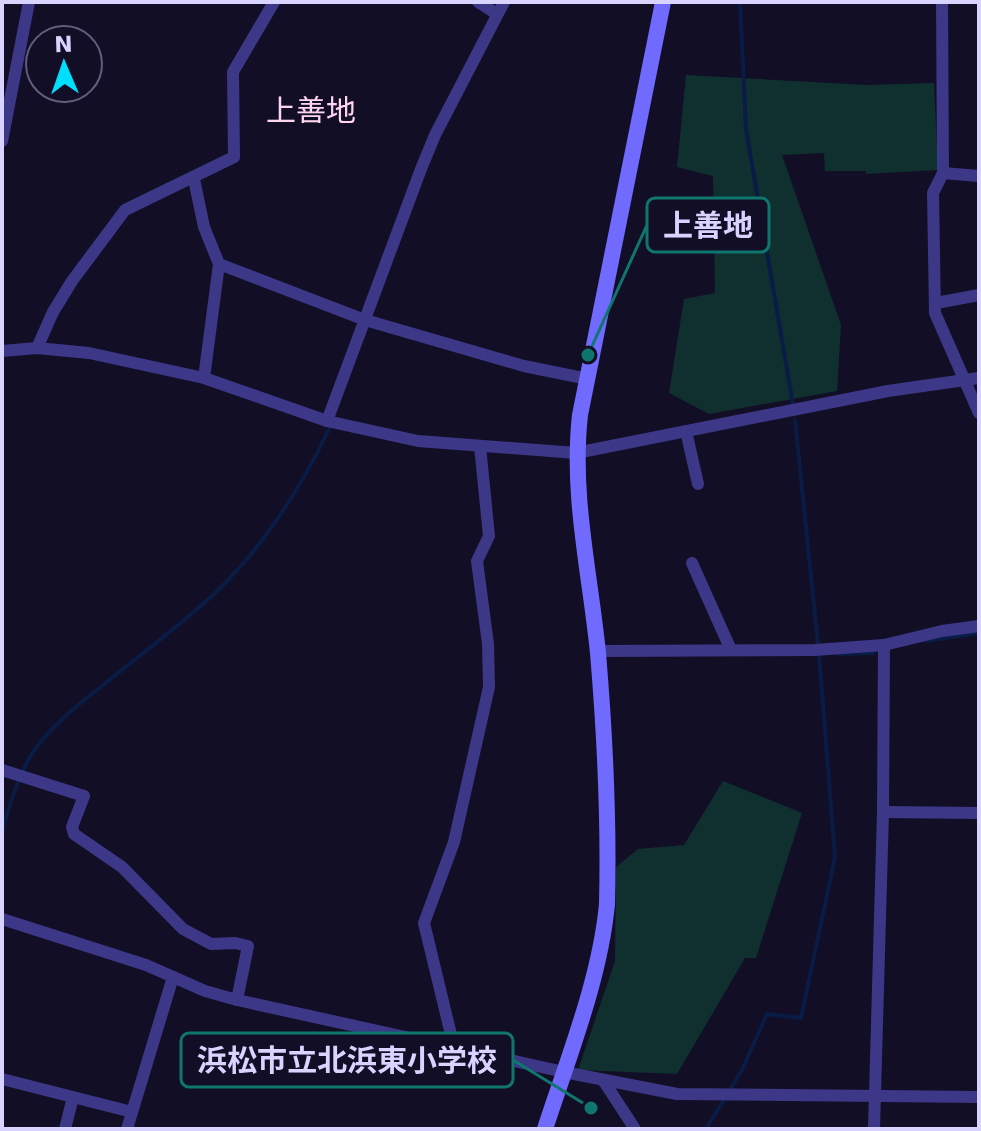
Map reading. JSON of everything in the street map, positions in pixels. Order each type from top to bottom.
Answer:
[{"type":"street","points":[[2,141],[29,2]]},
{"type":"street","points":[[37,348],[53,312],[72,281],[125,210],[234,157],[233,72],[274,2]]},
{"type":"street","points":[[478,2],[497,14]]},
{"type":"street","points":[[327,421],[435,135],[504,2]]},
{"type":"street","points":[[545,1129],[596,967],[605,932],[607,904],[605,771],[597,651],[579,517],[576,453],[663,2]]},
{"type":"street","points":[[942,2],[943,173],[933,193],[935,313],[972,380],[979,413]]},
{"type":"street","points":[[943,173],[979,176]]},
{"type":"street","points":[[194,179],[204,227],[219,264],[204,378]]},
{"type":"street","points":[[219,264],[365,320],[524,366],[588,379]]},
{"type":"street","points":[[936,303],[979,295]]},
{"type":"street","points":[[2,351],[37,348],[89,353],[204,378],[327,421],[418,441],[576,453],[888,391],[972,380]]},
{"type":"street","points":[[686,431],[698,484]]},
{"type":"street","points":[[454,1047],[424,923],[454,842],[489,687],[488,644],[478,582],[478,554],[489,536],[480,446]]},
{"type":"street","points":[[692,563],[731,650]]},
{"type":"street","points":[[597,651],[818,649],[884,645],[979,626]]},
{"type":"street","points":[[874,1129],[883,812],[884,645]]},
{"type":"street","points":[[2,770],[84,796],[72,827],[74,834],[122,867],[183,929],[211,944],[239,943],[248,946],[237,1000]]},
{"type":"street","points":[[883,812],[979,813]]},
{"type":"street","points":[[2,919],[146,965],[205,991],[237,1000],[677,1094],[979,1097]]},
{"type":"street","points":[[127,1129],[173,977]]},
{"type":"street","points":[[2,1079],[132,1112]]},
{"type":"street","points":[[603,1080],[635,1129]]},
{"type":"street","points":[[65,1129],[73,1097]]},
{"type":"green space","points":[[686,75],[867,85],[934,83],[938,170],[866,174],[866,171],[825,171],[824,153],[782,155],[841,325],[837,391],[709,414],[669,393],[684,299],[715,293],[713,176],[677,167]]},
{"type":"green space","points":[[723,781],[802,813],[756,958],[745,958],[677,1074],[578,1070],[615,961],[616,867],[638,849],[684,845]]},
{"type":"waterway","points":[[740,2],[746,129],[793,405]]},
{"type":"waterway","points":[[706,1129],[742,1070],[767,1014],[801,1018],[835,857],[819,654],[795,420]]},
{"type":"waterway","points":[[2,832],[18,781],[33,752],[49,732],[190,615],[234,574],[280,515],[330,427]]},
{"type":"waterway","points":[[926,641],[979,633]]},
{"type":"waterway","points":[[837,654],[874,653]]},
{"type":"place","name":"上善地","points":[[588,355]]},
{"type":"place","name":"浜松市立北浜東小学校","points":[[591,1108]]},
{"type":"district","name":"上善地","points":[[311,111]]}]
